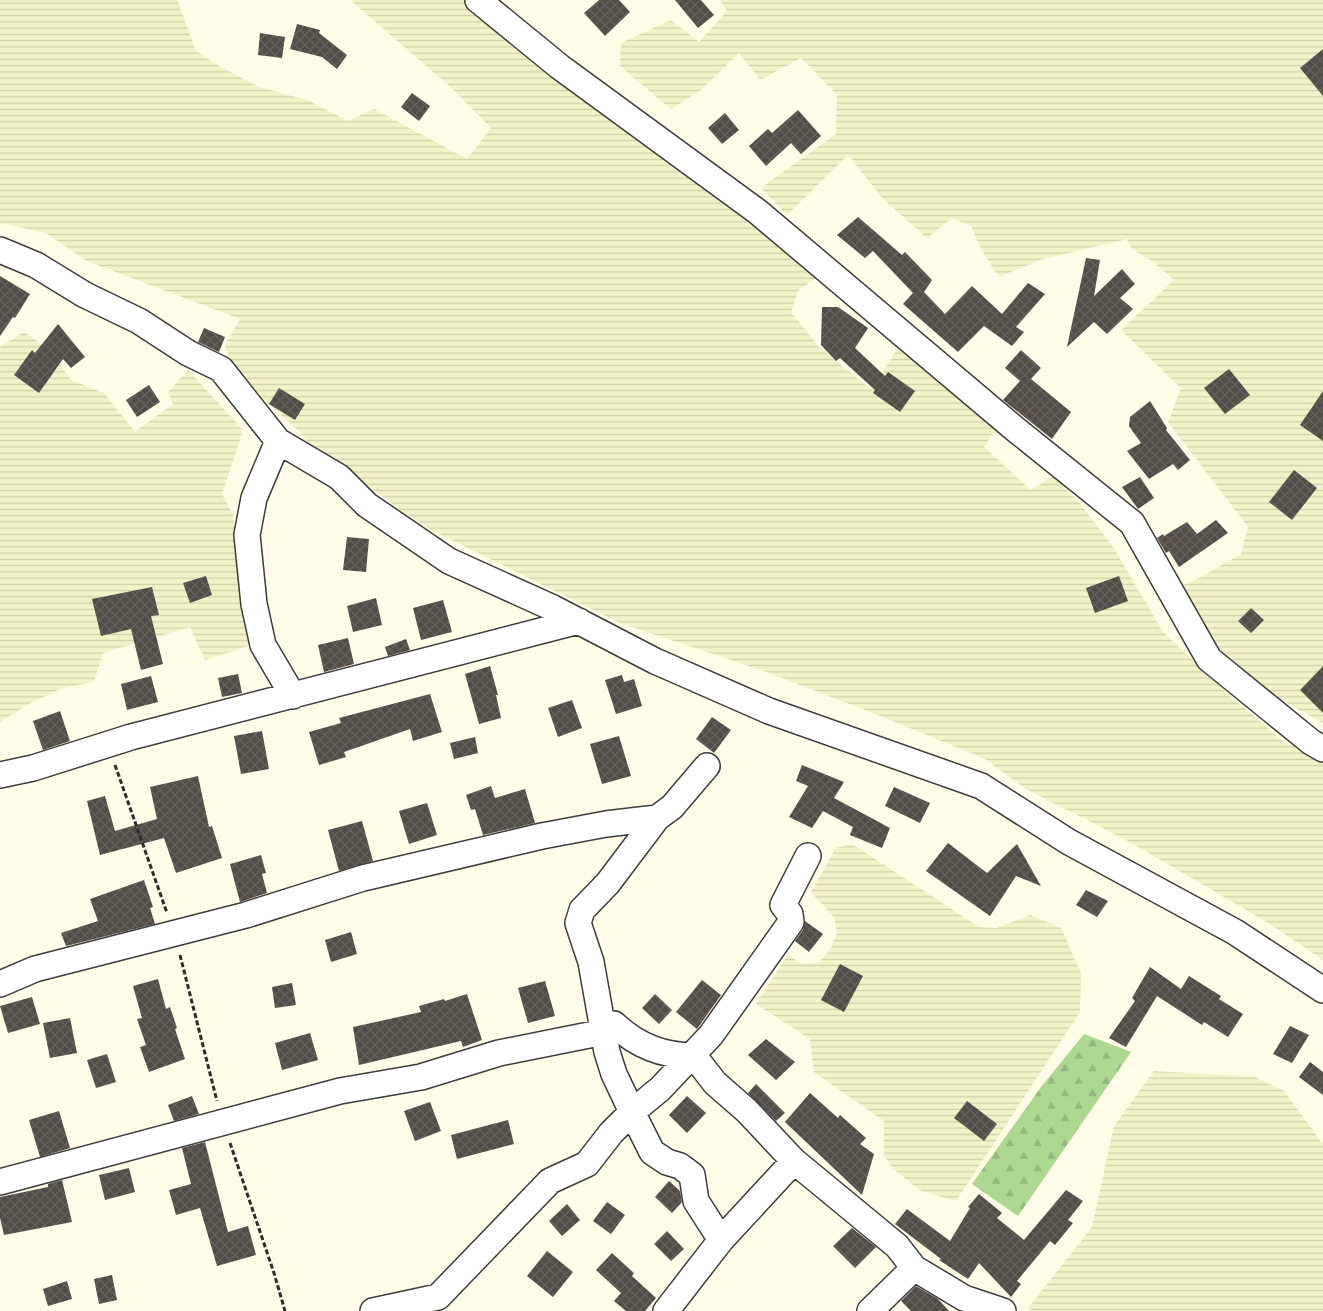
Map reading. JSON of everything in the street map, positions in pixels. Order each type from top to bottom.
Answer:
[{"type":"street","points":[[478,0],[560,68],[758,212],[1015,429],[1132,523],[1209,659],[1311,742],[1323,748]]},
{"type":"street","points":[[0,250],[36,264],[85,295],[139,321],[188,353],[221,369],[278,441],[339,478],[367,505],[449,561],[579,622],[655,661],[769,711],[981,786],[1069,842],[1235,932],[1323,990]]},
{"type":"street","points":[[278,441],[254,498],[246,535],[254,604],[263,645],[293,696]]},
{"type":"street","points":[[0,776],[33,768],[108,744],[579,622]]},
{"type":"street","points":[[707,766],[672,806],[657,818],[608,883],[582,910],[578,923],[591,962],[607,1052],[614,1074],[652,1152],[667,1162],[680,1166],[692,1175],[696,1200],[721,1240]]},
{"type":"street","points":[[0,984],[35,969],[174,935],[363,878],[542,836],[606,824],[657,818]]},
{"type":"street","points":[[373,1311],[438,1297],[550,1181],[587,1164],[611,1133],[694,1056],[711,1035],[790,922],[790,914],[783,905],[808,856]]},
{"type":"street","points":[[0,1182],[340,1091],[421,1077],[499,1053],[604,1032],[614,1024],[642,1045],[678,1056],[694,1056]]},
{"type":"street","points":[[694,1056],[715,1084],[747,1111],[794,1161],[897,1246],[914,1268],[964,1298],[1003,1311]]},
{"type":"street","points":[[666,1311],[721,1240],[794,1161]]},
{"type":"street","points":[[870,1311],[914,1268]]},
{"type":"path","points":[[108,744],[174,935],[223,1123],[274,1272],[285,1311]]},
{"type":"green space","points":[[0,0],[177,0],[196,51],[221,67],[259,87],[307,100],[348,121],[374,109],[467,159],[491,128],[454,90],[350,0],[476,0],[597,90],[816,278],[798,291],[791,312],[819,347],[872,390],[898,347],[996,428],[984,447],[1031,490],[1053,476],[1078,501],[1113,547],[1163,632],[1227,693],[1280,739],[1323,760],[1323,960],[1265,921],[1128,841],[1026,789],[985,759],[764,671],[620,623],[431,530],[399,509],[338,462],[314,452],[301,433],[269,404],[247,391],[231,364],[225,345],[240,319],[87,261],[46,233],[0,223]]},
{"type":"green space","points":[[720,0],[1323,0],[1323,723],[1252,683],[1212,645],[1179,587],[1201,577],[1241,554],[1248,527],[1168,422],[1181,388],[1121,330],[1174,280],[1152,261],[1132,249],[1127,239],[1040,260],[999,277],[981,249],[971,226],[952,218],[927,238],[883,199],[848,155],[787,215],[761,188],[836,134],[837,95],[801,58],[760,80],[739,53],[701,90],[671,109],[620,66],[621,43],[671,20],[699,42],[727,11]]},
{"type":"green space","points":[[24,332],[48,349],[71,380],[104,393],[135,432],[173,404],[168,392],[188,370],[243,430],[222,494],[233,515],[252,645],[205,660],[190,627],[103,653],[94,682],[62,688],[25,706],[0,722],[0,347]]},
{"type":"green space","points":[[852,844],[979,927],[997,928],[1030,915],[1061,928],[1081,973],[1080,1012],[956,1201],[921,1191],[893,1169],[884,1155],[884,1121],[814,1072],[810,1039],[756,1004],[788,954],[801,964],[818,963],[830,950],[837,933],[834,917],[811,892],[836,848]]},
{"type":"green space","points":[[1084,1034],[1131,1052],[1018,1216],[972,1184],[1041,1087]]},
{"type":"green space","points":[[1154,1071],[1255,1077],[1284,1091],[1323,1144],[1323,1311],[1033,1311],[1028,1308],[1092,1227],[1114,1126]]},
{"type":"building","points":[[599,0],[619,0],[630,12],[605,36],[584,13]]},
{"type":"building","points":[[675,0],[701,0],[714,15],[698,28]]},
{"type":"building","points":[[297,24],[320,30],[319,33],[347,55],[337,69],[322,57],[290,49]]},
{"type":"building","points":[[260,33],[285,37],[282,58],[258,55]]},
{"type":"building","points":[[1323,49],[1323,96],[1300,68]]},
{"type":"building","points":[[412,93],[430,106],[419,121],[401,107]]},
{"type":"building","points":[[798,110],[821,136],[801,154],[791,143],[766,166],[749,146],[768,129],[772,133]]},
{"type":"building","points":[[725,113],[739,130],[722,144],[708,128]]},
{"type":"building","points":[[858,217],[902,255],[905,252],[932,280],[924,292],[945,314],[972,286],[1002,314],[1028,283],[1045,294],[1016,327],[1024,332],[1012,346],[984,326],[958,352],[903,304],[913,293],[873,251],[865,258],[837,235]]},
{"type":"building","points":[[1086,258],[1100,260],[1094,296],[1122,269],[1135,284],[1120,298],[1133,309],[1107,334],[1094,322],[1067,347]]},
{"type":"building","points":[[0,276],[30,294],[15,318],[13,317],[0,336]]},
{"type":"building","points":[[822,307],[838,307],[868,328],[855,348],[885,376],[888,372],[915,391],[900,412],[873,393],[875,390],[840,358],[836,361],[821,345]]},
{"type":"building","points":[[58,324],[85,357],[71,368],[63,359],[39,393],[14,375],[32,350],[35,353]]},
{"type":"building","points":[[204,328],[225,337],[219,352],[198,342]]},
{"type":"building","points":[[1021,350],[1041,368],[1031,379],[1071,412],[1052,439],[1003,400],[1020,381],[1005,368]]},
{"type":"building","points":[[1229,369],[1250,395],[1225,414],[1204,388]]},
{"type":"building","points":[[149,385],[160,402],[137,417],[126,400]]},
{"type":"building","points":[[279,388],[305,404],[295,420],[269,404]]},
{"type":"building","points":[[1323,391],[1323,441],[1300,425]]},
{"type":"building","points":[[1150,401],[1167,428],[1166,430],[1190,460],[1178,470],[1173,464],[1149,479],[1127,451],[1141,443],[1129,426],[1130,417]]},
{"type":"building","points":[[1294,470],[1317,488],[1292,520],[1269,502]]},
{"type":"building","points":[[1140,477],[1154,498],[1138,509],[1122,487]]},
{"type":"building","points":[[1216,520],[1228,533],[1179,567],[1169,551],[1166,553],[1157,538],[1163,534],[1164,536],[1187,522],[1197,534]]},
{"type":"building","points":[[347,537],[369,539],[366,572],[343,570]]},
{"type":"building","points":[[206,576],[212,595],[190,603],[183,583]]},
{"type":"building","points":[[1119,576],[1128,601],[1095,613],[1086,588]]},
{"type":"building","points":[[152,587],[159,615],[151,616],[163,664],[141,670],[131,629],[101,636],[92,599]]},
{"type":"building","points":[[376,598],[382,625],[353,632],[347,606]]},
{"type":"building","points":[[443,600],[452,632],[421,640],[413,608]]},
{"type":"building","points":[[1251,608],[1264,620],[1251,633],[1238,621]]},
{"type":"building","points":[[348,638],[354,664],[324,672],[318,645]]},
{"type":"building","points":[[406,639],[410,650],[388,656],[385,647]]},
{"type":"building","points":[[490,666],[498,695],[496,695],[501,718],[479,724],[465,674]]},
{"type":"building","points":[[1323,666],[1323,713],[1300,690]]},
{"type":"building","points":[[238,674],[242,693],[222,697],[218,678]]},
{"type":"building","points":[[622,675],[624,682],[634,679],[642,706],[616,714],[605,680]]},
{"type":"building","points":[[151,676],[158,702],[127,710],[121,684]]},
{"type":"building","points":[[430,694],[442,732],[413,741],[410,729],[344,752],[346,757],[319,765],[309,732],[341,723],[339,718]]},
{"type":"building","points":[[572,700],[582,728],[558,737],[548,708]]},
{"type":"building","points":[[60,711],[70,741],[43,750],[33,721]]},
{"type":"building","points":[[712,717],[731,730],[714,753],[696,739]]},
{"type":"building","points":[[262,731],[269,769],[241,774],[234,736]]},
{"type":"building","points":[[619,736],[631,776],[602,784],[590,744]]},
{"type":"building","points":[[475,737],[478,753],[454,759],[450,743]]},
{"type":"building","points":[[802,765],[844,782],[834,798],[890,828],[882,848],[850,835],[853,827],[823,811],[812,828],[789,817],[808,786],[796,781]]},
{"type":"building","points":[[198,776],[209,827],[212,826],[222,858],[176,873],[164,838],[100,855],[87,801],[105,796],[115,831],[157,819],[150,787]]},
{"type":"building","points":[[491,786],[495,798],[525,789],[535,823],[483,835],[475,809],[471,810],[466,795]]},
{"type":"building","points":[[894,787],[930,803],[920,823],[885,806]]},
{"type":"building","points":[[427,803],[437,835],[409,844],[399,811]]},
{"type":"building","points":[[362,821],[373,861],[339,871],[328,830]]},
{"type":"building","points":[[948,843],[987,873],[1017,844],[1041,886],[1016,876],[990,916],[926,871]]},
{"type":"building","points":[[261,855],[266,873],[262,874],[267,893],[240,902],[230,864]]},
{"type":"building","points":[[144,880],[153,907],[150,908],[155,924],[66,946],[61,933],[98,921],[90,899]]},
{"type":"building","points":[[1086,890],[1108,901],[1097,917],[1076,905]]},
{"type":"building","points":[[805,921],[823,934],[809,952],[795,941],[803,930]]},
{"type":"building","points":[[351,932],[357,954],[331,962],[325,940]]},
{"type":"building","points":[[840,964],[863,976],[844,1012],[821,1000]]},
{"type":"building","points":[[1150,967],[1181,989],[1189,976],[1221,996],[1219,999],[1243,1014],[1228,1037],[1204,1022],[1202,1025],[1157,996],[1126,1047],[1109,1038],[1135,1001],[1132,998]]},
{"type":"building","points":[[158,979],[166,1009],[170,1007],[185,1059],[149,1072],[140,1047],[146,1045],[137,1019],[142,1018],[133,986]]},
{"type":"building","points":[[702,980],[721,995],[697,1029],[676,1012]]},
{"type":"building","points":[[545,981],[555,1016],[528,1023],[518,988]]},
{"type":"building","points":[[292,983],[296,1005],[275,1008],[272,987]]},
{"type":"building","points":[[467,994],[482,1040],[463,1047],[461,1041],[359,1065],[353,1027],[421,1012],[419,1006]]},
{"type":"building","points":[[655,994],[672,1010],[659,1024],[642,1008]]},
{"type":"building","points":[[32,997],[40,1024],[8,1033],[0,1006]]},
{"type":"building","points":[[70,1018],[77,1053],[50,1058],[43,1023]]},
{"type":"building","points":[[1290,1026],[1309,1035],[1292,1063],[1273,1054]]},
{"type":"building","points":[[310,1033],[318,1060],[282,1070],[275,1043]]},
{"type":"building","points":[[766,1039],[795,1062],[776,1080],[748,1055]]},
{"type":"building","points":[[107,1054],[116,1082],[96,1088],[87,1060]]},
{"type":"building","points":[[1310,1062],[1323,1072],[1323,1095],[1299,1077]]},
{"type":"building","points":[[756,1084],[785,1113],[776,1121],[748,1093]]},
{"type":"building","points":[[810,1093],[838,1118],[840,1115],[866,1138],[860,1144],[874,1154],[862,1195],[785,1122]]},
{"type":"building","points":[[192,1096],[199,1114],[174,1121],[168,1105]]},
{"type":"building","points":[[687,1096],[706,1113],[687,1133],[669,1115]]},
{"type":"building","points":[[967,1101],[997,1124],[984,1141],[954,1118]]},
{"type":"building","points":[[430,1102],[441,1131],[415,1141],[404,1111]]},
{"type":"building","points":[[59,1111],[70,1148],[40,1157],[29,1120]]},
{"type":"building","points":[[508,1120],[514,1144],[457,1159],[451,1135]]},
{"type":"building","points":[[205,1142],[228,1232],[248,1226],[256,1255],[217,1266],[200,1208],[176,1215],[169,1190],[191,1184],[182,1148]]},
{"type":"building","points":[[129,1168],[135,1192],[105,1200],[99,1175]]},
{"type":"building","points":[[62,1180],[72,1222],[4,1235],[0,1218],[0,1197],[48,1187],[48,1184]]},
{"type":"building","points":[[669,1181],[680,1191],[682,1202],[672,1213],[655,1197]]},
{"type":"building","points":[[1066,1190],[1083,1201],[1068,1220],[1073,1223],[1055,1245],[1050,1241],[1017,1281],[1021,1284],[1011,1297],[979,1263],[968,1279],[939,1260],[941,1259],[895,1224],[907,1209],[950,1241],[970,1208],[968,1207],[979,1194],[1002,1213],[997,1218],[1024,1240]]},
{"type":"building","points":[[607,1202],[625,1215],[611,1234],[593,1221]]},
{"type":"building","points":[[567,1204],[580,1220],[562,1236],[549,1221]]},
{"type":"building","points":[[852,1228],[876,1247],[855,1268],[833,1246]]},
{"type":"building","points":[[667,1231],[684,1249],[671,1261],[654,1244]]},
{"type":"building","points":[[547,1251],[573,1272],[553,1297],[527,1276]]},
{"type":"building","points":[[612,1253],[634,1273],[632,1276],[656,1298],[645,1311],[626,1311],[614,1301],[621,1293],[596,1270]]},
{"type":"building","points":[[112,1275],[117,1300],[99,1304],[94,1279]]},
{"type":"building","points":[[67,1281],[72,1299],[48,1306],[43,1289]]},
{"type":"building","points":[[916,1286],[938,1299],[949,1311],[911,1311],[901,1301]]}]
